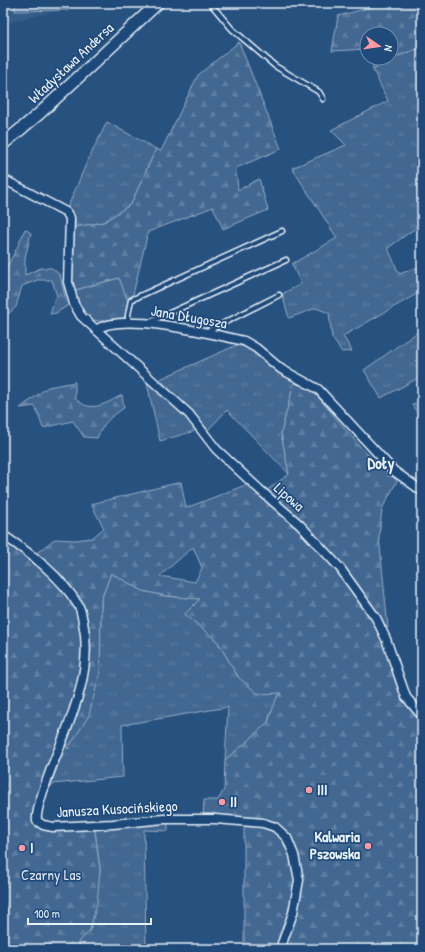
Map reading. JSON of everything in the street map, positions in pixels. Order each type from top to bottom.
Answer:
[{"type":"main road","name":"Władysława Andersa","points":[[3,144],[40,113],[158,3]]},
{"type":"street","points":[[3,179],[66,212],[70,218],[68,282],[74,304],[81,316],[96,330]]},
{"type":"street","name":"Jana Długosza","points":[[96,330],[102,326],[128,323],[148,323],[244,341],[256,348],[281,368],[318,389],[394,471],[422,491]]},
{"type":"street","name":"Lipowa","points":[[96,330],[189,414],[216,449],[300,525],[340,568],[376,618],[386,639],[406,697],[422,716]]},
{"type":"street","name":"Janusza Kusocińskiego","points":[[3,535],[28,552],[59,579],[79,606],[84,629],[85,659],[77,700],[48,776],[37,812],[37,821],[42,825],[53,827],[113,824],[164,819],[215,819],[263,823],[275,826],[287,838],[294,855],[300,880],[293,913],[280,949]]},
{"type":"lane","points":[[210,3],[232,30],[275,66],[319,92],[323,99]]},
{"type":"lane","points":[[128,323],[128,315],[132,300],[282,231]]},
{"type":"lane","points":[[148,323],[286,260]]},
{"type":"lane","points":[[204,333],[279,295]]},
{"type":"shaded area","points":[[3,3],[72,3],[69,11],[56,11],[3,24]]},
{"type":"green space","points":[[15,3],[69,3],[69,10],[15,11]]},
{"type":"green space","points":[[387,3],[422,3],[422,47],[399,55],[399,26],[359,26],[359,49],[332,51],[338,16]]},
{"type":"green space","points":[[239,42],[281,149],[236,168],[238,190],[259,179],[268,210],[223,229],[213,207],[148,232],[130,307],[119,278],[75,290],[71,276],[75,227],[104,222],[131,204],[156,149],[161,151],[198,75]]},
{"type":"green space","points":[[422,47],[422,226],[417,227],[388,248],[399,274],[422,266],[422,291],[343,336],[352,351],[342,352],[332,338],[329,313],[316,308],[289,318],[282,294],[301,284],[292,264],[337,238],[292,168],[346,145],[331,130],[388,101],[373,70],[379,66],[399,66],[399,55]]},
{"type":"green space","points":[[373,66],[379,66],[373,70]]},
{"type":"green space","points":[[107,122],[156,149],[131,204],[104,222],[75,227],[75,219],[67,209],[86,164]]},
{"type":"green space","points":[[25,229],[31,233],[25,258],[25,275],[41,268],[52,268],[60,275],[67,306],[56,313],[50,314],[57,296],[52,280],[37,280],[22,286],[16,307],[5,317],[3,313],[3,281],[5,270]]},
{"type":"green space","points":[[119,278],[130,305],[128,314],[124,318],[109,322],[93,320],[83,314],[79,306],[75,290]]},
{"type":"green space","points":[[422,329],[422,376],[381,398],[364,370]]},
{"type":"green space","points":[[237,345],[249,348],[312,390],[294,383],[281,433],[289,474],[227,410],[208,430],[160,379]]},
{"type":"green space","points":[[146,379],[198,430],[160,441]]},
{"type":"green space","points":[[75,382],[75,398],[86,406],[98,406],[110,402],[122,395],[124,408],[108,420],[97,438],[84,437],[73,421],[43,428],[35,406],[20,408],[48,387]]},
{"type":"green space","points":[[294,383],[312,390],[363,450],[397,481],[382,509],[379,536],[388,628],[384,625],[370,601],[360,590],[408,696],[422,710],[422,949],[244,949],[244,821],[203,819],[204,800],[218,800],[224,790],[225,760],[268,722],[277,697],[282,693],[258,694],[238,677],[218,642],[185,614],[200,599],[166,596],[143,591],[111,573],[101,600],[100,672],[89,715],[68,749],[66,744],[80,706],[91,650],[86,613],[82,599],[35,554],[55,539],[75,540],[92,538],[104,528],[91,504],[181,482],[186,508],[248,484],[313,543],[266,491],[289,474],[281,433]],"holes":[[[193,547],[202,568],[195,582],[160,576]]]},
{"type":"green space","points":[[422,399],[422,420],[412,405]]},
{"type":"green space","name":"Czarny Las","points":[[3,536],[27,552],[79,606],[84,629],[77,700],[37,812],[43,825],[94,825],[100,870],[97,903],[90,930],[79,942],[79,949],[3,949]]},
{"type":"green space","points":[[111,573],[143,591],[166,596],[201,599],[185,614],[218,642],[238,677],[283,693],[270,714],[268,722],[225,760],[228,707],[122,725],[123,777],[53,784],[49,789],[66,744],[68,748],[100,672],[101,600]]},
{"type":"green space","points":[[168,822],[168,831],[144,830],[146,949],[79,949],[79,942],[90,929],[100,870],[95,830]]},
{"type":"place","name":"III","points":[[309,790]]},
{"type":"place","name":"II","points":[[222,802]]},
{"type":"place","name":"Kalwaria Pszowska","points":[[368,846]]},
{"type":"place","name":"I","points":[[22,848]]},
{"type":"district","name":"Doły","points":[[381,463]]}]
